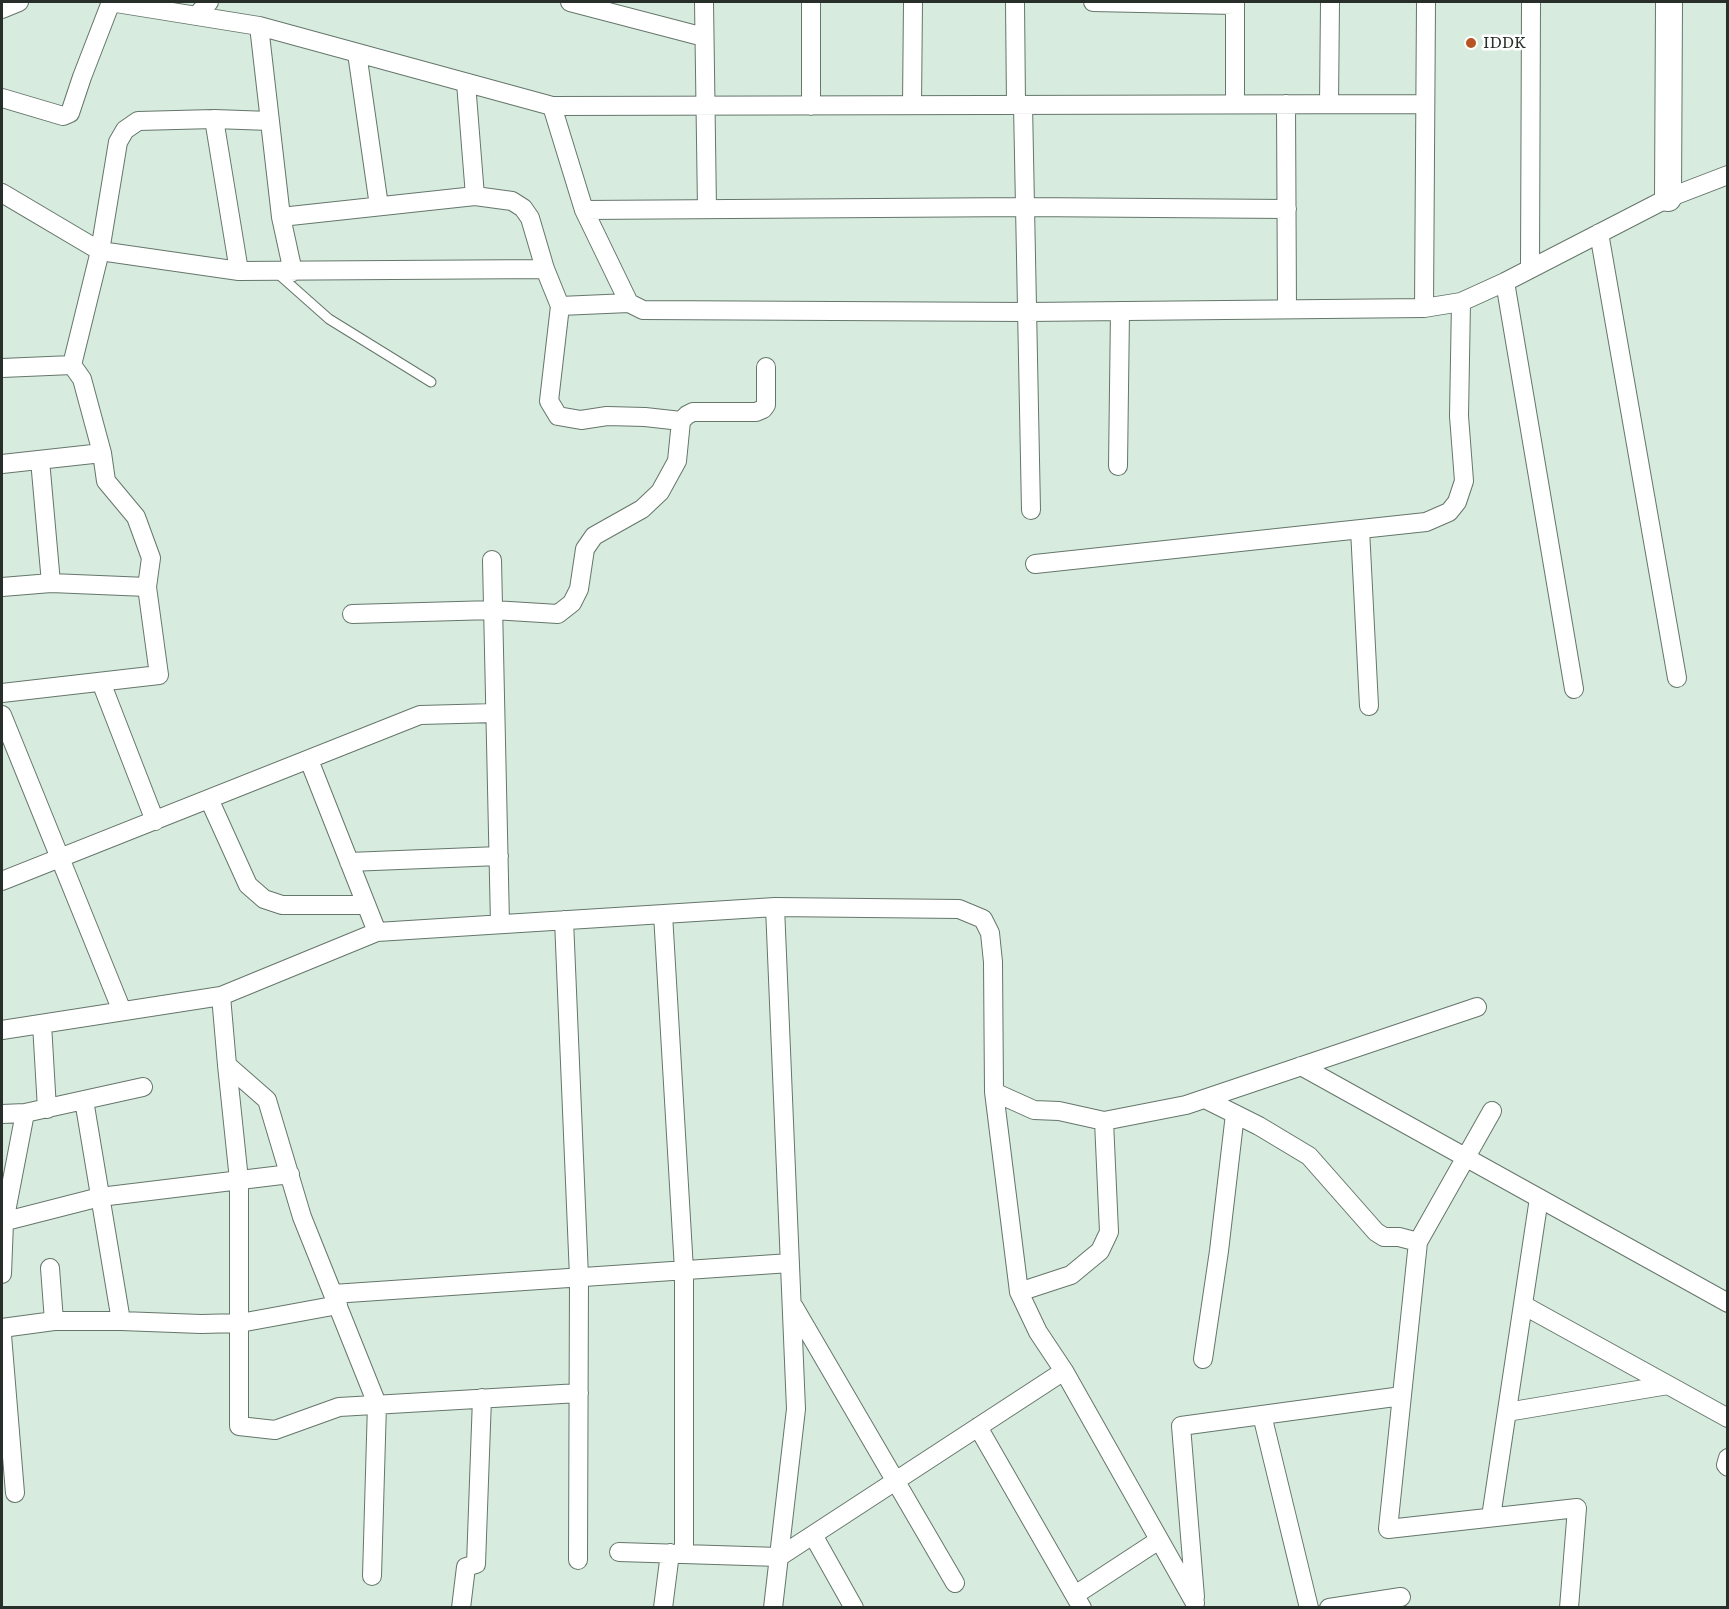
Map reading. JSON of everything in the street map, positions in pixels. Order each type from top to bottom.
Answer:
[{"type":"street","points":[[2,9],[19,2]]},
{"type":"street","points":[[2,98],[63,116],[70,112],[110,2],[259,26],[552,106],[1425,104]]},
{"type":"street","points":[[196,15],[209,2]]},
{"type":"street","points":[[570,2],[704,37]]},
{"type":"street","points":[[704,2],[707,210]]},
{"type":"street","points":[[811,2],[812,106]]},
{"type":"street","points":[[912,105],[913,2]]},
{"type":"street","points":[[1015,2],[1025,207],[1031,510]]},
{"type":"street","points":[[1093,2],[1235,3],[1236,104]]},
{"type":"street","points":[[1329,104],[1330,2]]},
{"type":"street","points":[[1424,308],[1426,2]]},
{"type":"street","points":[[1530,269],[1531,2]]},
{"type":"street","points":[[1668,198],[1669,2]]},
{"type":"street","points":[[259,26],[281,218],[284,272]]},
{"type":"street","points":[[357,53],[379,206]]},
{"type":"street","points":[[466,83],[475,195]]},
{"type":"street","points":[[1286,104],[1287,309]]},
{"type":"street","points":[[552,106],[584,210],[629,303]]},
{"type":"street","points":[[2,693],[159,675],[147,587],[151,558],[136,517],[106,481],[102,453],[82,379],[72,365],[100,251],[118,142],[125,130],[138,121],[214,119],[270,121]]},
{"type":"street","points":[[214,119],[239,271]]},
{"type":"street","points":[[560,306],[629,303],[643,310],[1027,312],[1424,308],[1461,302],[1668,198],[1728,175]]},
{"type":"street","points":[[2,193],[100,251],[239,271],[545,269]]},
{"type":"street","points":[[281,218],[475,195],[512,201],[523,208],[530,218],[545,269],[560,306],[549,401],[558,416],[581,420],[607,416],[681,421]]},
{"type":"street","points":[[584,210],[1025,207],[1287,209]]},
{"type":"street","points":[[1599,233],[1677,678]]},
{"type":"street","points":[[1504,282],[1574,689]]},
{"type":"street","points":[[1035,564],[1426,522],[1449,512],[1457,502],[1464,481],[1459,416],[1461,302]]},
{"type":"street","points":[[1118,466],[1120,311]]},
{"type":"street","points":[[2,368],[72,365]]},
{"type":"street","points":[[352,614],[493,610],[558,614],[572,603],[579,589],[585,549],[594,537],[642,509],[660,492],[677,461],[681,421],[693,412],[756,412],[763,409],[766,405],[766,367]]},
{"type":"street","points":[[2,464],[102,453]]},
{"type":"street","points":[[40,460],[51,583]]},
{"type":"street","points":[[1360,529],[1369,706]]},
{"type":"street","points":[[492,560],[500,924]]},
{"type":"street","points":[[2,587],[51,583],[147,587]]},
{"type":"street","points":[[100,682],[155,821]]},
{"type":"street","points":[[2,881],[420,715],[495,713]]},
{"type":"street","points":[[2,715],[122,1011]]},
{"type":"street","points":[[309,760],[377,932]]},
{"type":"street","points":[[209,799],[248,885],[264,899],[282,905],[366,905]]},
{"type":"street","points":[[349,862],[499,856]]},
{"type":"street","points":[[773,1608],[796,1409],[775,907]]},
{"type":"street","points":[[2,1030],[221,996],[377,932],[775,907],[959,909],[983,919],[990,933],[993,962],[994,1092],[1019,1292],[1038,1332],[1064,1371],[1195,1605]]},
{"type":"street","points":[[663,914],[684,1270],[677,1554],[663,1608]]},
{"type":"street","points":[[564,920],[579,1277],[579,1560]]},
{"type":"street","points":[[221,996],[239,1180],[239,1426],[275,1430],[339,1407],[579,1393]]},
{"type":"street","points":[[994,1092],[1034,1110],[1059,1112],[1104,1121],[1186,1106],[1477,1007]]},
{"type":"street","points":[[42,1024],[47,1108]]},
{"type":"street","points":[[227,1065],[267,1100],[302,1216],[377,1404],[372,1576]]},
{"type":"street","points":[[1301,1066],[1728,1303]]},
{"type":"street","points":[[2,1114],[25,1113],[143,1087]]},
{"type":"street","points":[[1205,1099],[1309,1156],[1376,1232],[1384,1237],[1399,1237],[1418,1242]]},
{"type":"street","points":[[84,1100],[122,1321]]},
{"type":"street","points":[[1492,1111],[1418,1242],[1388,1528],[1577,1508],[1569,1608]]},
{"type":"street","points":[[2,1275],[3,1222],[25,1113]]},
{"type":"street","points":[[1203,1359],[1219,1251],[1235,1114]]},
{"type":"street","points":[[1019,1292],[1071,1275],[1100,1251],[1109,1232],[1104,1121]]},
{"type":"street","points":[[3,1222],[100,1197],[290,1174]]},
{"type":"street","points":[[1491,1517],[1539,1198]]},
{"type":"street","points":[[2,1328],[54,1321],[240,1323],[335,1300],[579,1277],[790,1263]]},
{"type":"street","points":[[50,1268],[54,1321]]},
{"type":"street","points":[[791,1303],[955,1583]]},
{"type":"street","points":[[1523,1305],[1728,1418]]},
{"type":"street","points":[[2,1335],[15,1493]]},
{"type":"street","points":[[619,1552],[779,1557],[1064,1371]]},
{"type":"street","points":[[1506,1412],[1668,1385]]},
{"type":"street","points":[[1195,1605],[1181,1426],[1402,1396]]},
{"type":"street","points":[[461,1608],[465,1567],[476,1564],[482,1398]]},
{"type":"street","points":[[1262,1415],[1309,1608]]},
{"type":"street","points":[[978,1427],[1078,1601],[1159,1540]]},
{"type":"street","points":[[1728,1458],[1726,1465],[1728,1467]]},
{"type":"street","points":[[813,1535],[854,1608]]},
{"type":"street","points":[[1329,1608],[1408,1602]]},
{"type":"lane","points":[[284,272],[329,320],[431,382]]},
{"type":"place","name":"IDDK","points":[[1471,43]]}]
